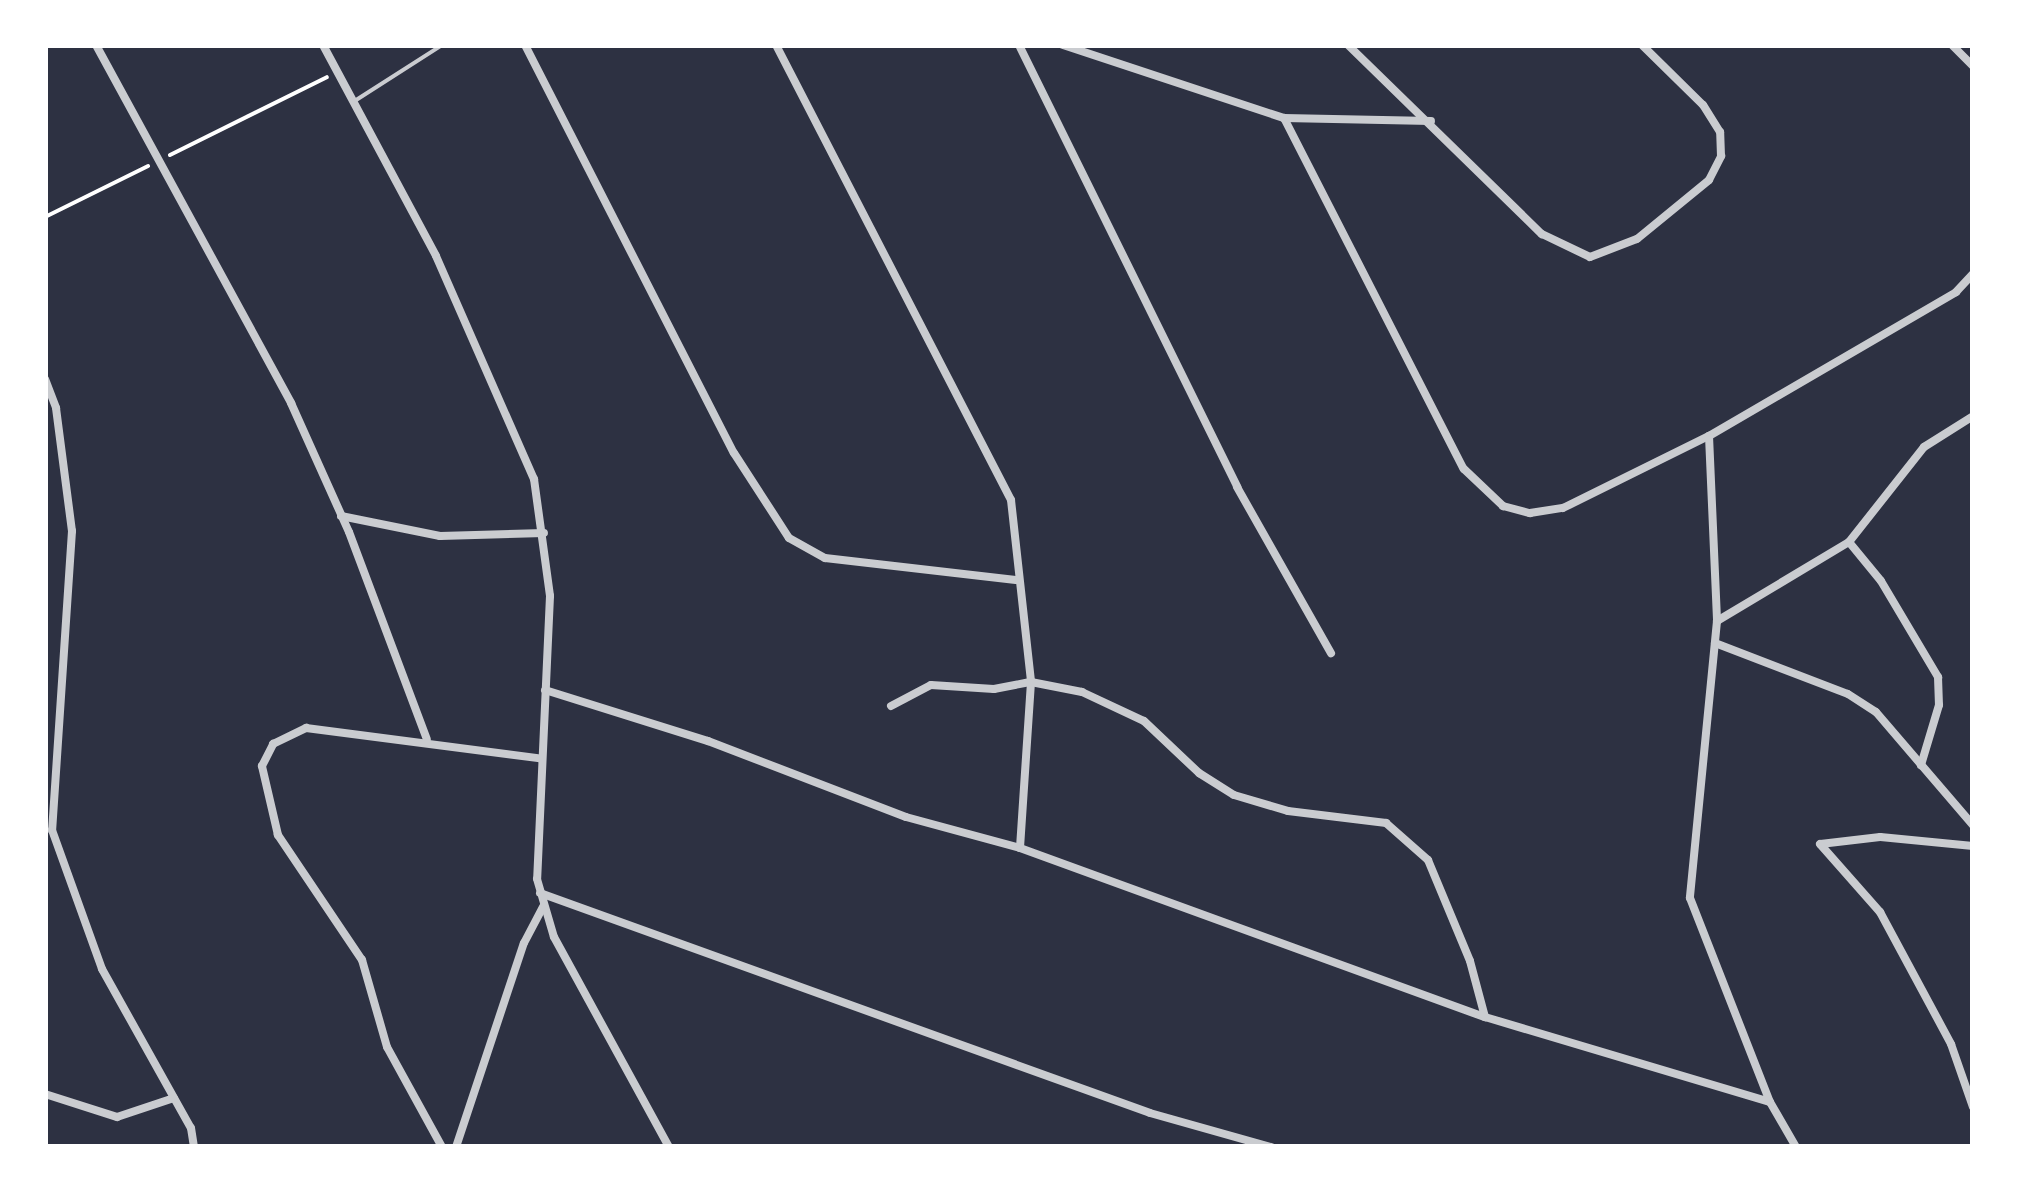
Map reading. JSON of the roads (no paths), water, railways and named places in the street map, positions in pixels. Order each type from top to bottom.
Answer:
[{"type":"street","points":[[96,45],[291,403],[342,516],[427,739]]},
{"type":"street","points":[[323,45],[436,256],[534,479],[550,596],[538,758],[540,894],[554,937],[668,1147]]},
{"type":"street","points":[[525,45],[734,452],[788,538],[825,558],[1016,580]]},
{"type":"street","points":[[776,45],[1000,472],[1016,538],[1016,580],[1031,682],[1020,848]]},
{"type":"street","points":[[1019,45],[1237,487],[1331,653]]},
{"type":"street","points":[[1063,45],[1284,118],[1431,121]]},
{"type":"street","points":[[1348,45],[1431,121],[1542,234],[1590,257],[1614,251],[1709,180],[1721,156],[1720,132],[1704,105],[1642,45]]},
{"type":"street","points":[[1952,45],[1973,66]]},
{"type":"street","points":[[1284,118],[1480,490],[1530,514],[1563,508],[1709,436],[1956,292],[1973,274]]},
{"type":"street","points":[[45,379],[56,408],[72,531],[48,828],[102,969],[174,1098],[194,1147]]},
{"type":"street","points":[[1717,620],[1849,542],[1924,447],[1973,416]]},
{"type":"street","points":[[1709,436],[1717,620],[1690,898],[1770,1102],[1796,1147]]},
{"type":"street","points":[[342,516],[440,536],[544,533]]},
{"type":"street","points":[[1849,542],[1881,581],[1938,677],[1939,706],[1921,765]]},
{"type":"street","points":[[1715,643],[1848,694],[1876,712],[1973,825]]},
{"type":"street","points":[[891,706],[932,685],[994,689],[1031,682],[1124,708],[1234,796],[1288,811],[1374,818],[1408,837],[1428,860],[1449,908],[1485,1016]]},
{"type":"street","points":[[545,690],[708,741],[906,816],[1020,848],[1485,1016],[1770,1102]]},
{"type":"street","points":[[442,1147],[387,1046],[362,960],[278,836],[262,766],[272,744],[306,728],[427,739],[538,758]]},
{"type":"street","points":[[1973,846],[1880,837],[1820,844],[1880,912],[1951,1044],[1973,1107]]},
{"type":"street","points":[[540,894],[1150,1113],[1270,1147]]},
{"type":"street","points":[[456,1147],[524,943],[544,906]]},
{"type":"street","points":[[45,1094],[117,1117],[174,1098]]},
{"type":"lane","points":[[353,102],[442,45]]}]
